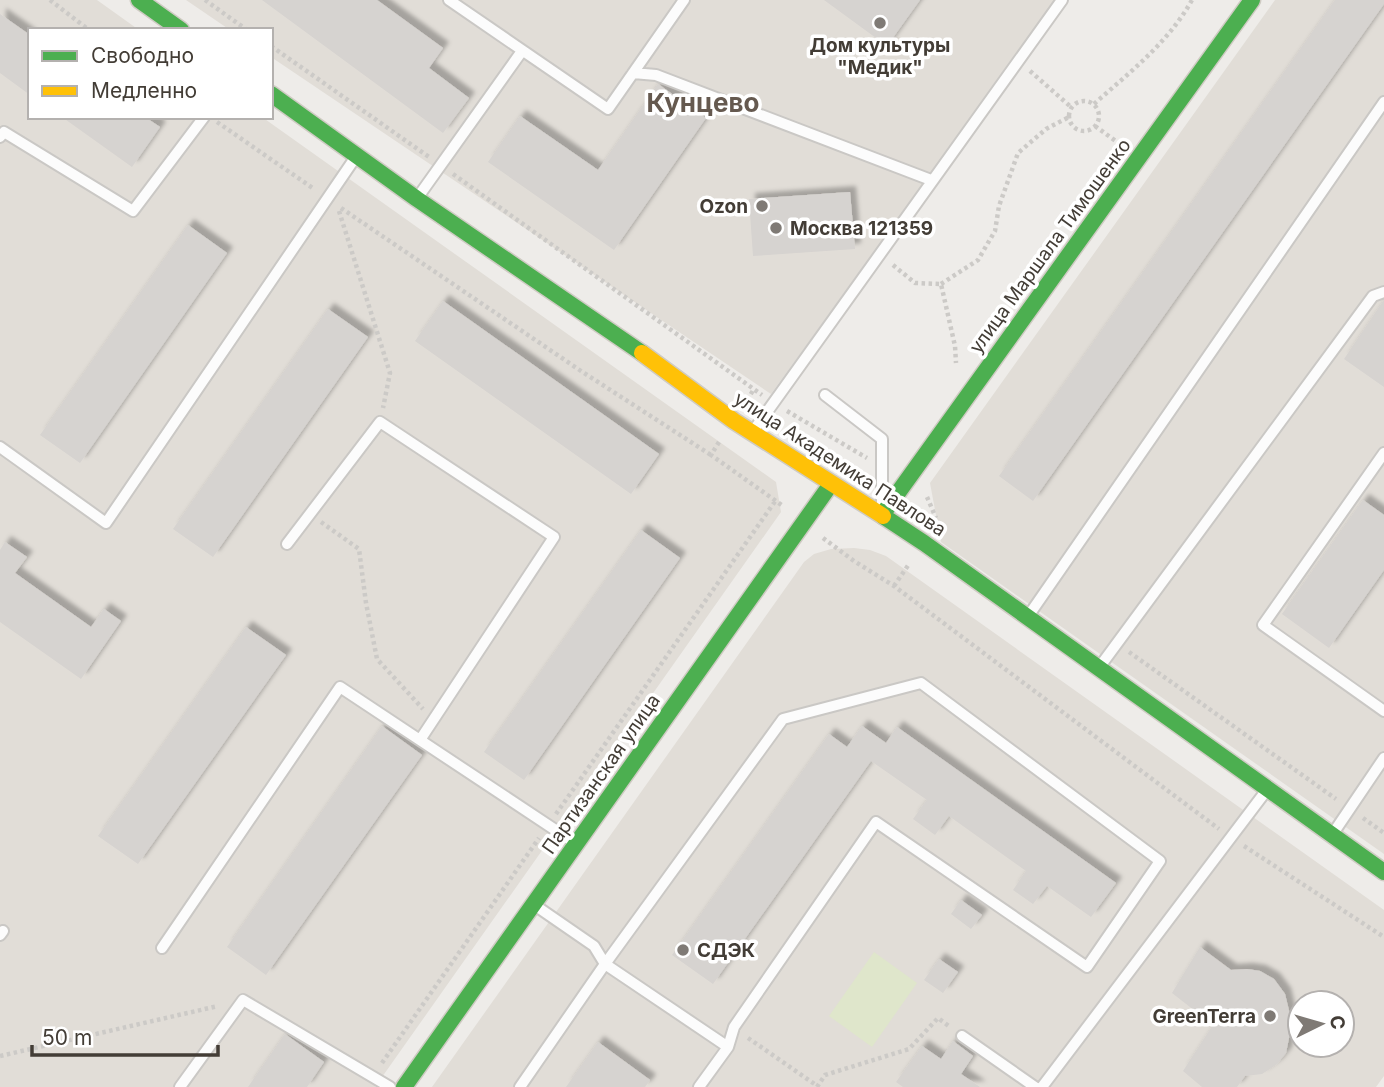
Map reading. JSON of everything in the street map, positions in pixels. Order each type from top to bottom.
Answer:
[{"type":"street","points":[[139,0],[178,28]]},
{"type":"street","name":"улица Маршала Тимошенко","points":[[882,515],[1252,0]]},
{"type":"street","name":"улица Академика Павлова","points":[[273,95],[417,199],[634,347],[734,421],[882,515],[1028,617],[1384,872]]},
{"type":"street","name":"Партизанская улица","points":[[404,1087],[831,484]]},
{"type":"lane","points":[[449,0],[608,109],[684,0]]},
{"type":"lane","points":[[752,432],[1062,0]]},
{"type":"lane","points":[[417,199],[522,51]]},
{"type":"lane","points":[[633,73],[656,75],[931,180]]},
{"type":"lane","points":[[1028,617],[1384,102]]},
{"type":"lane","points":[[0,137],[4,132],[133,211],[202,119]]},
{"type":"lane","points":[[0,464],[4,450],[106,523],[327,192],[356,156]]},
{"type":"lane","points":[[1098,668],[1373,296],[1384,292]]},
{"type":"lane","points":[[825,395],[882,439],[882,515]]},
{"type":"lane","points":[[286,544],[380,422],[554,537],[420,740]]},
{"type":"lane","points":[[1384,453],[1264,625],[1384,711]]},
{"type":"lane","points":[[520,1087],[605,964],[783,719],[921,683],[1160,861],[1087,967],[876,822],[734,1027],[727,1047],[699,1087]]},
{"type":"lane","points":[[162,948],[340,687],[578,844]]},
{"type":"lane","points":[[1333,834],[1384,758]]},
{"type":"lane","points":[[1042,1087],[1268,789]]},
{"type":"lane","points":[[534,905],[594,946],[605,964],[727,1047]]},
{"type":"lane","points":[[180,1087],[243,1000],[390,1087]]},
{"type":"lane","points":[[962,1036],[1035,1087]]},
{"type":"path","points":[[50,0],[86,28]]},
{"type":"path","points":[[205,0],[244,28]]},
{"type":"path","points":[[1094,104],[1161,44],[1181,20],[1192,0]]},
{"type":"path","points":[[273,48],[442,165],[754,389],[711,455]]},
{"type":"path","points":[[1018,61],[1071,107]]},
{"type":"path","points":[[1079,101],[1094,104],[1099,117],[1095,126],[1087,131],[1077,129],[1069,117],[1071,107],[1079,101]]},
{"type":"path","points":[[879,253],[915,283],[941,284],[978,260],[995,231],[999,206],[1018,153],[1046,129],[1069,117]]},
{"type":"path","points":[[214,119],[327,192],[390,373],[380,422]]},
{"type":"path","points":[[1095,126],[1121,144]]},
{"type":"path","points":[[333,202],[776,500],[854,561],[905,594],[1230,837],[1384,937]]},
{"type":"path","points":[[941,284],[955,346],[956,368]]},
{"type":"path","points":[[372,1077],[776,500]]},
{"type":"path","points":[[310,514],[359,549],[377,659],[433,719]]},
{"type":"path","points":[[0,1056],[243,1000]]},
{"type":"path","points":[[734,1027],[817,1086],[824,1075],[909,1049],[938,1018],[962,1036]]},
{"type":"shaded area","points":[[0,0],[97,0],[136,28],[28,28],[28,119],[265,119],[776,482],[781,512],[375,1087],[0,1087]]},
{"type":"shaded area","points":[[186,0],[1057,0],[771,394],[273,58],[273,28],[227,28]]},
{"type":"shaded area","points":[[1275,0],[1384,0],[1384,854],[941,542],[930,483]]},
{"type":"shaded area","points":[[854,548],[886,556],[1384,910],[1384,1076],[1376,1087],[432,1087],[804,562],[814,554],[831,549]]},
{"type":"green space","points":[[874,952],[917,983],[872,1047],[829,1016]]},
{"type":"building","points":[[262,0],[377,0],[443,48],[429,68],[469,98],[443,133]]},
{"type":"building","name":"Дом культуры \"Медик\"","points":[[824,0],[920,0],[887,46]]},
{"type":"building","points":[[1335,0],[1384,0],[1384,4],[1033,501],[999,476]]},
{"type":"building","points":[[0,14],[28,34],[28,94],[0,73]]},
{"type":"building","points":[[658,84],[706,118],[614,250],[488,162],[520,116],[598,170]]},
{"type":"building","points":[[65,119],[148,119],[160,127],[132,167]]},
{"type":"building","points":[[850,192],[855,249],[753,256],[749,199]]},
{"type":"building","points":[[188,225],[227,253],[80,463],[40,435]]},
{"type":"building","points":[[1384,300],[1384,387],[1344,359]]},
{"type":"building","points":[[443,301],[659,454],[631,494],[415,341]]},
{"type":"building","points":[[328,309],[368,337],[213,557],[173,529]]},
{"type":"building","points":[[1363,500],[1384,515],[1384,570],[1329,648],[1282,614]]},
{"type":"building","points":[[641,530],[680,558],[524,780],[484,752]]},
{"type":"building","points":[[5,542],[27,557],[15,573],[91,627],[104,609],[121,621],[81,679],[0,622],[0,550]]},
{"type":"building","points":[[246,627],[286,655],[138,864],[98,836]]},
{"type":"building","points":[[382,726],[422,755],[266,975],[227,947]]},
{"type":"building","points":[[862,726],[886,743],[897,727],[1116,883],[1091,917],[1047,886],[1033,904],[1013,890],[1026,871],[949,816],[935,835],[913,819],[927,800],[871,761],[713,984],[672,955],[829,734],[847,747]]},
{"type":"building","points":[[961,900],[982,915],[971,929],[951,914]]},
{"type":"building","points":[[1200,947],[1231,970],[1260,971],[1274,979],[1285,994],[1286,1053],[1277,1064],[1262,1074],[1245,1076],[1237,1087],[1202,1087],[1183,1071],[1213,1025],[1172,993]]},
{"type":"building","points":[[939,959],[958,972],[943,993],[924,980]]},
{"type":"building","points":[[285,1034],[324,1062],[307,1087],[248,1087]]},
{"type":"building","points":[[953,1041],[973,1056],[961,1074],[980,1087],[903,1087],[896,1082],[922,1046],[941,1059]]},
{"type":"building","points":[[598,1042],[650,1080],[645,1087],[566,1087]]},
{"type":"traffic: fast","points":[[139,0],[178,28]]},
{"type":"traffic: fast","points":[[882,515],[1252,0]]},
{"type":"traffic: fast","points":[[273,95],[417,199],[642,353]]},
{"type":"traffic: fast","points":[[404,1087],[831,484]]},
{"type":"traffic: fast","points":[[883,516],[1384,872]]},
{"type":"traffic: slow","points":[[642,353],[734,421],[883,516]]},
{"type":"place","name":"Дом культуры \"Медик\"","points":[[880,23]]},
{"type":"place","name":"Ozon","points":[[762,206]]},
{"type":"place","name":"Москва 121359","points":[[776,228]]},
{"type":"place","name":"СДЭК","points":[[683,950]]},
{"type":"place","name":"GreenTerra","points":[[1270,1016]]},
{"type":"district","name":"Кунцево","points":[[703,102]]}]
